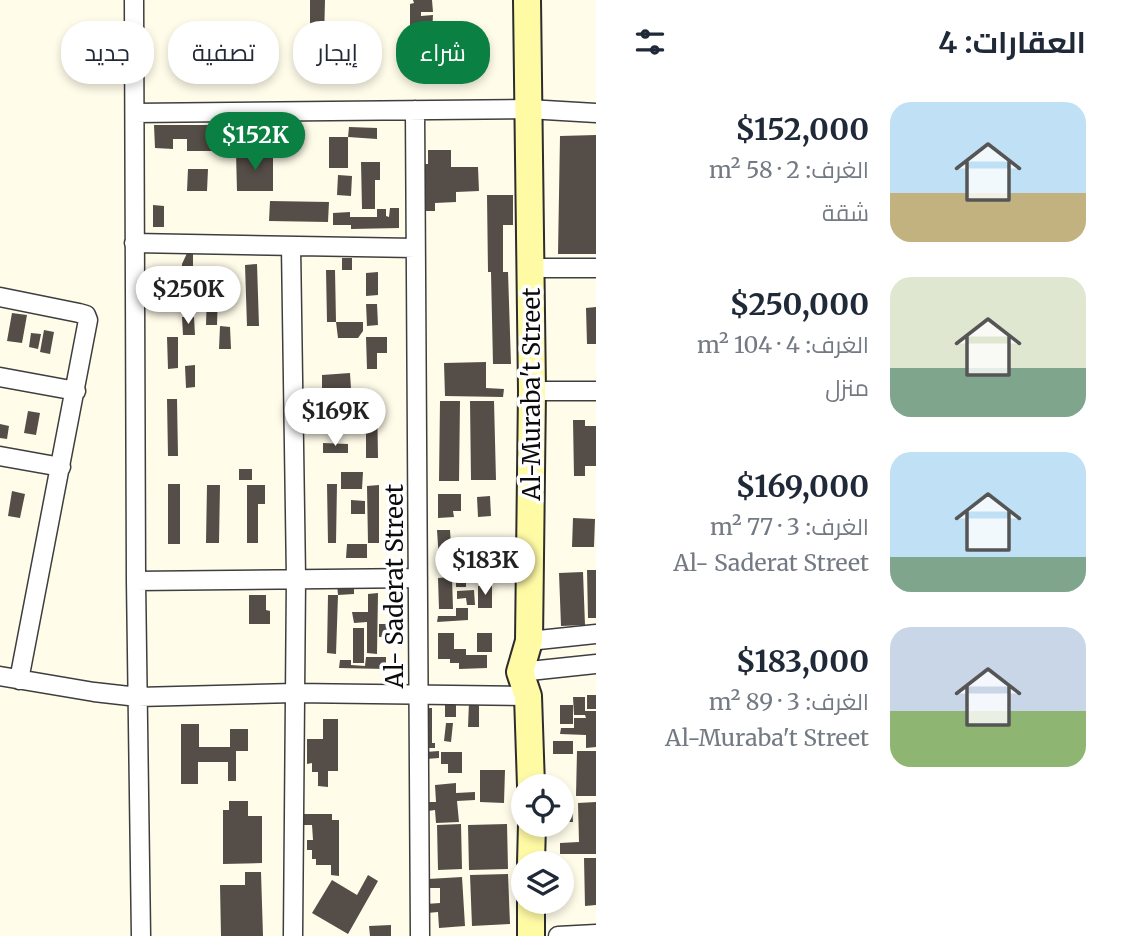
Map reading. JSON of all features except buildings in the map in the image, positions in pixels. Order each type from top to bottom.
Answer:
[{"type":"main road","name":"Al-Muraba't Street","points":[[527,0],[532,391],[529,641],[524,684],[530,774]]},
{"type":"main road","points":[[531,914],[531,936]]},
{"type":"street","points":[[134,0],[136,581],[141,936]]},
{"type":"street","points":[[135,113],[528,109],[596,113]]},
{"type":"street","name":"Al- Saderat Street","points":[[415,110],[421,936]]},
{"type":"street","points":[[134,243],[415,248]]},
{"type":"street","points":[[291,246],[296,578],[293,936]]},
{"type":"street","points":[[531,268],[596,268]]},
{"type":"street","points":[[0,298],[86,315],[88,322],[19,680]]},
{"type":"street","points":[[0,377],[76,391]]},
{"type":"street","points":[[532,391],[596,391]]},
{"type":"street","points":[[0,456],[61,467]]},
{"type":"street","points":[[136,581],[418,578]]},
{"type":"street","points":[[529,641],[596,634]]},
{"type":"street","points":[[0,676],[138,697],[294,693],[419,695],[524,684],[596,664]]},
{"type":"street","points":[[558,936],[596,934]]}]
